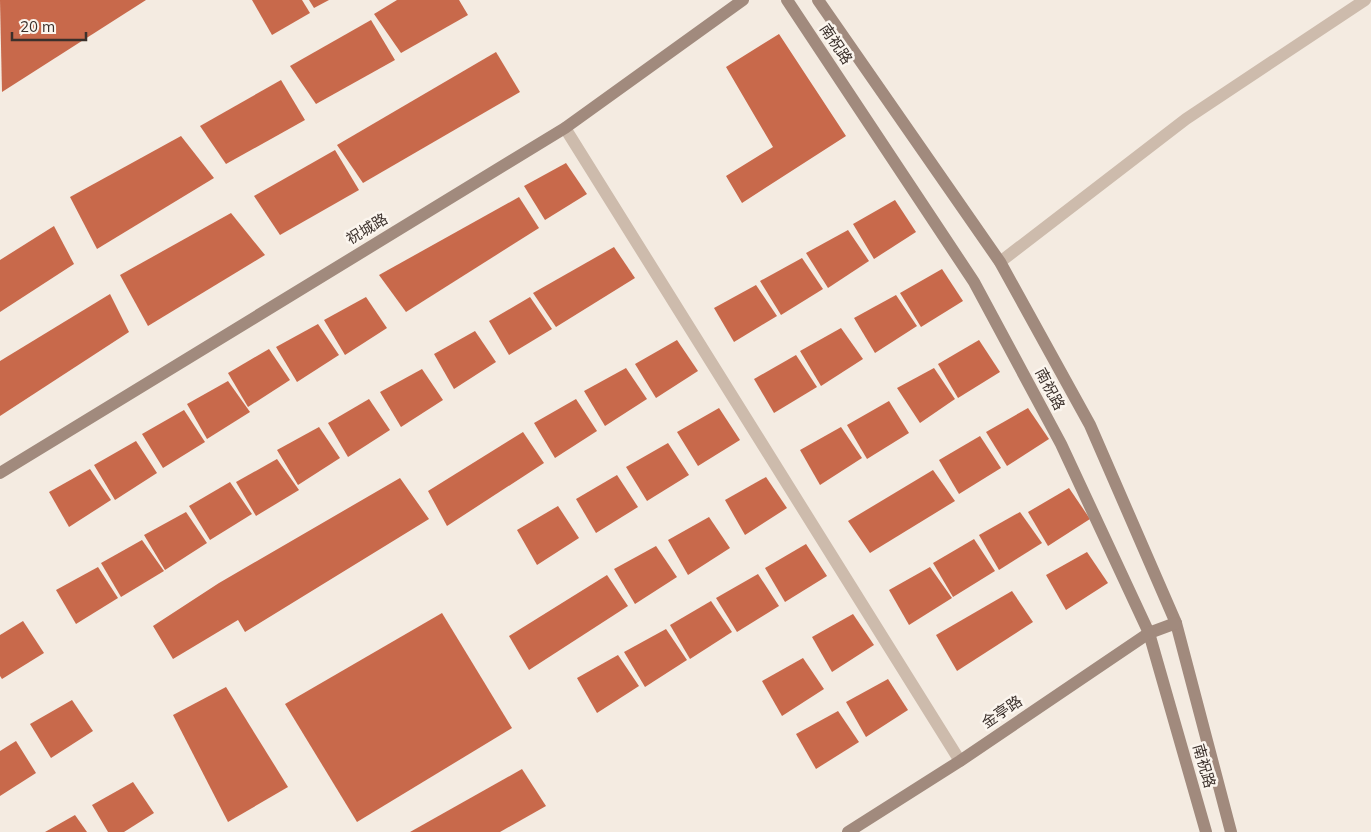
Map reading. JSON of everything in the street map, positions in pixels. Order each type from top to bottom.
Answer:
[{"type":"main road","name":"祝城路","points":[[0,473],[565,128],[743,0]]},
{"type":"main road","name":"南祝路","points":[[787,0],[974,282],[1061,444],[1149,633],[1206,832]]},
{"type":"main road","name":"南祝路","points":[[818,0],[1000,262],[1090,425],[1176,623],[1231,832]]},
{"type":"main road","name":"金亭路","points":[[848,832],[960,761],[1149,633],[1176,623]]},
{"type":"street","points":[[1000,262],[1186,119],[1365,0]]},
{"type":"street","points":[[565,128],[960,761]]},
{"type":"building","points":[[0,0],[146,0],[2,92]]},
{"type":"building","points":[[252,0],[302,0],[310,13],[272,35]]},
{"type":"building","points":[[309,0],[329,0],[314,8]]},
{"type":"building","points":[[397,0],[459,0],[468,15],[401,53],[374,14]]},
{"type":"building","points":[[371,20],[395,60],[316,104],[290,66]]},
{"type":"building","points":[[779,34],[846,136],[742,203],[726,176],[773,147],[726,67]]},
{"type":"building","points":[[496,52],[520,92],[363,183],[337,145]]},
{"type":"building","points":[[281,80],[305,120],[226,164],[200,126]]},
{"type":"building","points":[[181,136],[214,178],[97,249],[70,197]]},
{"type":"building","points":[[335,150],[359,190],[280,235],[254,196]]},
{"type":"building","points":[[566,163],[587,194],[545,220],[524,186]]},
{"type":"building","points":[[519,197],[539,228],[406,312],[379,275]]},
{"type":"building","points":[[895,200],[916,232],[874,259],[853,224]]},
{"type":"building","points":[[231,213],[265,255],[148,326],[120,275]]},
{"type":"building","points":[[54,226],[74,264],[0,312],[0,260]]},
{"type":"building","points":[[848,230],[869,261],[828,288],[806,253]]},
{"type":"building","points":[[614,247],[635,278],[556,327],[533,293]]},
{"type":"building","points":[[802,258],[823,289],[781,315],[760,281]]},
{"type":"building","points":[[942,269],[963,301],[921,327],[900,293]]},
{"type":"building","points":[[756,285],[777,316],[734,342],[714,308]]},
{"type":"building","points":[[110,294],[129,332],[0,416],[0,361]]},
{"type":"building","points":[[896,295],[917,326],[875,353],[854,318]]},
{"type":"building","points":[[366,297],[387,328],[345,355],[324,320]]},
{"type":"building","points":[[530,297],[552,329],[509,355],[489,321]]},
{"type":"building","points":[[318,324],[339,355],[297,382],[276,347]]},
{"type":"building","points":[[841,328],[863,359],[821,386],[800,351]]},
{"type":"building","points":[[475,331],[496,362],[454,389],[434,354]]},
{"type":"building","points":[[677,340],[698,371],[656,398],[635,364]]},
{"type":"building","points":[[979,340],[1000,372],[958,398],[938,364]]},
{"type":"building","points":[[269,349],[290,380],[248,407],[228,373]]},
{"type":"building","points":[[796,355],[817,387],[774,413],[754,379]]},
{"type":"building","points":[[626,368],[647,399],[605,426],[584,391]]},
{"type":"building","points":[[934,368],[955,399],[920,423],[897,388]]},
{"type":"building","points":[[422,369],[443,400],[401,427],[380,392]]},
{"type":"building","points":[[228,381],[250,412],[207,439],[187,404]]},
{"type":"building","points":[[369,399],[390,430],[348,457],[328,423]]},
{"type":"building","points":[[576,399],[597,431],[555,458],[534,423]]},
{"type":"building","points":[[889,401],[909,433],[867,459],[847,425]]},
{"type":"building","points":[[719,408],[740,440],[698,466],[677,432]]},
{"type":"building","points":[[1028,408],[1049,439],[1007,466],[986,432]]},
{"type":"building","points":[[184,410],[205,442],[163,468],[142,434]]},
{"type":"building","points":[[319,427],[340,458],[298,485],[277,450]]},
{"type":"building","points":[[841,427],[862,458],[820,485],[800,450]]},
{"type":"building","points":[[523,432],[544,463],[447,526],[428,491]]},
{"type":"building","points":[[980,436],[1001,468],[959,494],[939,460]]},
{"type":"building","points":[[136,441],[157,473],[115,500],[94,465]]},
{"type":"building","points":[[668,443],[689,475],[647,501],[626,467]]},
{"type":"building","points":[[277,459],[299,490],[256,516],[236,482]]},
{"type":"building","points":[[90,469],[111,500],[69,527],[49,492]]},
{"type":"building","points":[[933,470],[955,501],[870,553],[848,521]]},
{"type":"building","points":[[617,475],[638,507],[596,533],[576,499]]},
{"type":"building","points":[[766,477],[787,508],[745,535],[725,500]]},
{"type":"building","points":[[400,478],[429,519],[245,632],[238,620],[173,659],[153,626],[219,583]]},
{"type":"building","points":[[230,482],[252,514],[210,540],[189,506]]},
{"type":"building","points":[[1069,488],[1090,519],[1048,546],[1028,512]]},
{"type":"building","points":[[558,506],[579,538],[537,565],[517,530]]},
{"type":"building","points":[[186,512],[207,543],[165,570],[144,535]]},
{"type":"building","points":[[1020,512],[1042,543],[999,570],[979,535]]},
{"type":"building","points":[[709,517],[730,548],[688,575],[668,540]]},
{"type":"building","points":[[974,539],[995,571],[953,597],[933,563]]},
{"type":"building","points":[[142,540],[164,571],[121,597],[101,563]]},
{"type":"building","points":[[806,544],[827,576],[785,602],[765,568]]},
{"type":"building","points":[[656,546],[677,577],[635,604],[614,569]]},
{"type":"building","points":[[1087,552],[1108,583],[1066,610],[1046,575]]},
{"type":"building","points":[[98,567],[118,598],[76,624],[56,590]]},
{"type":"building","points":[[930,567],[952,598],[909,625],[889,590]]},
{"type":"building","points":[[758,574],[779,606],[737,632],[716,598]]},
{"type":"building","points":[[607,575],[628,606],[529,670],[509,636]]},
{"type":"building","points":[[1012,591],[1033,622],[957,671],[936,635]]},
{"type":"building","points":[[711,601],[732,632],[690,659],[670,625]]},
{"type":"building","points":[[442,613],[512,728],[357,822],[285,704]]},
{"type":"building","points":[[853,614],[874,645],[832,672],[812,637]]},
{"type":"building","points":[[23,621],[44,653],[2,679],[0,676],[0,635]]},
{"type":"building","points":[[666,629],[687,660],[645,687],[624,652]]},
{"type":"building","points":[[618,655],[639,686],[597,713],[577,678]]},
{"type":"building","points":[[803,658],[824,689],[782,716],[762,681]]},
{"type":"building","points":[[888,679],[908,710],[866,737],[846,702]]},
{"type":"building","points":[[226,687],[288,787],[228,822],[173,715]]},
{"type":"building","points":[[72,700],[93,731],[51,758],[30,724]]},
{"type":"building","points":[[838,711],[859,742],[816,769],[796,734]]},
{"type":"building","points":[[16,741],[36,773],[0,796],[0,751]]},
{"type":"building","points":[[522,769],[546,806],[500,832],[410,832]]},
{"type":"building","points":[[133,782],[154,813],[124,832],[108,832],[92,805]]},
{"type":"building","points":[[75,815],[87,832],[45,832]]}]
